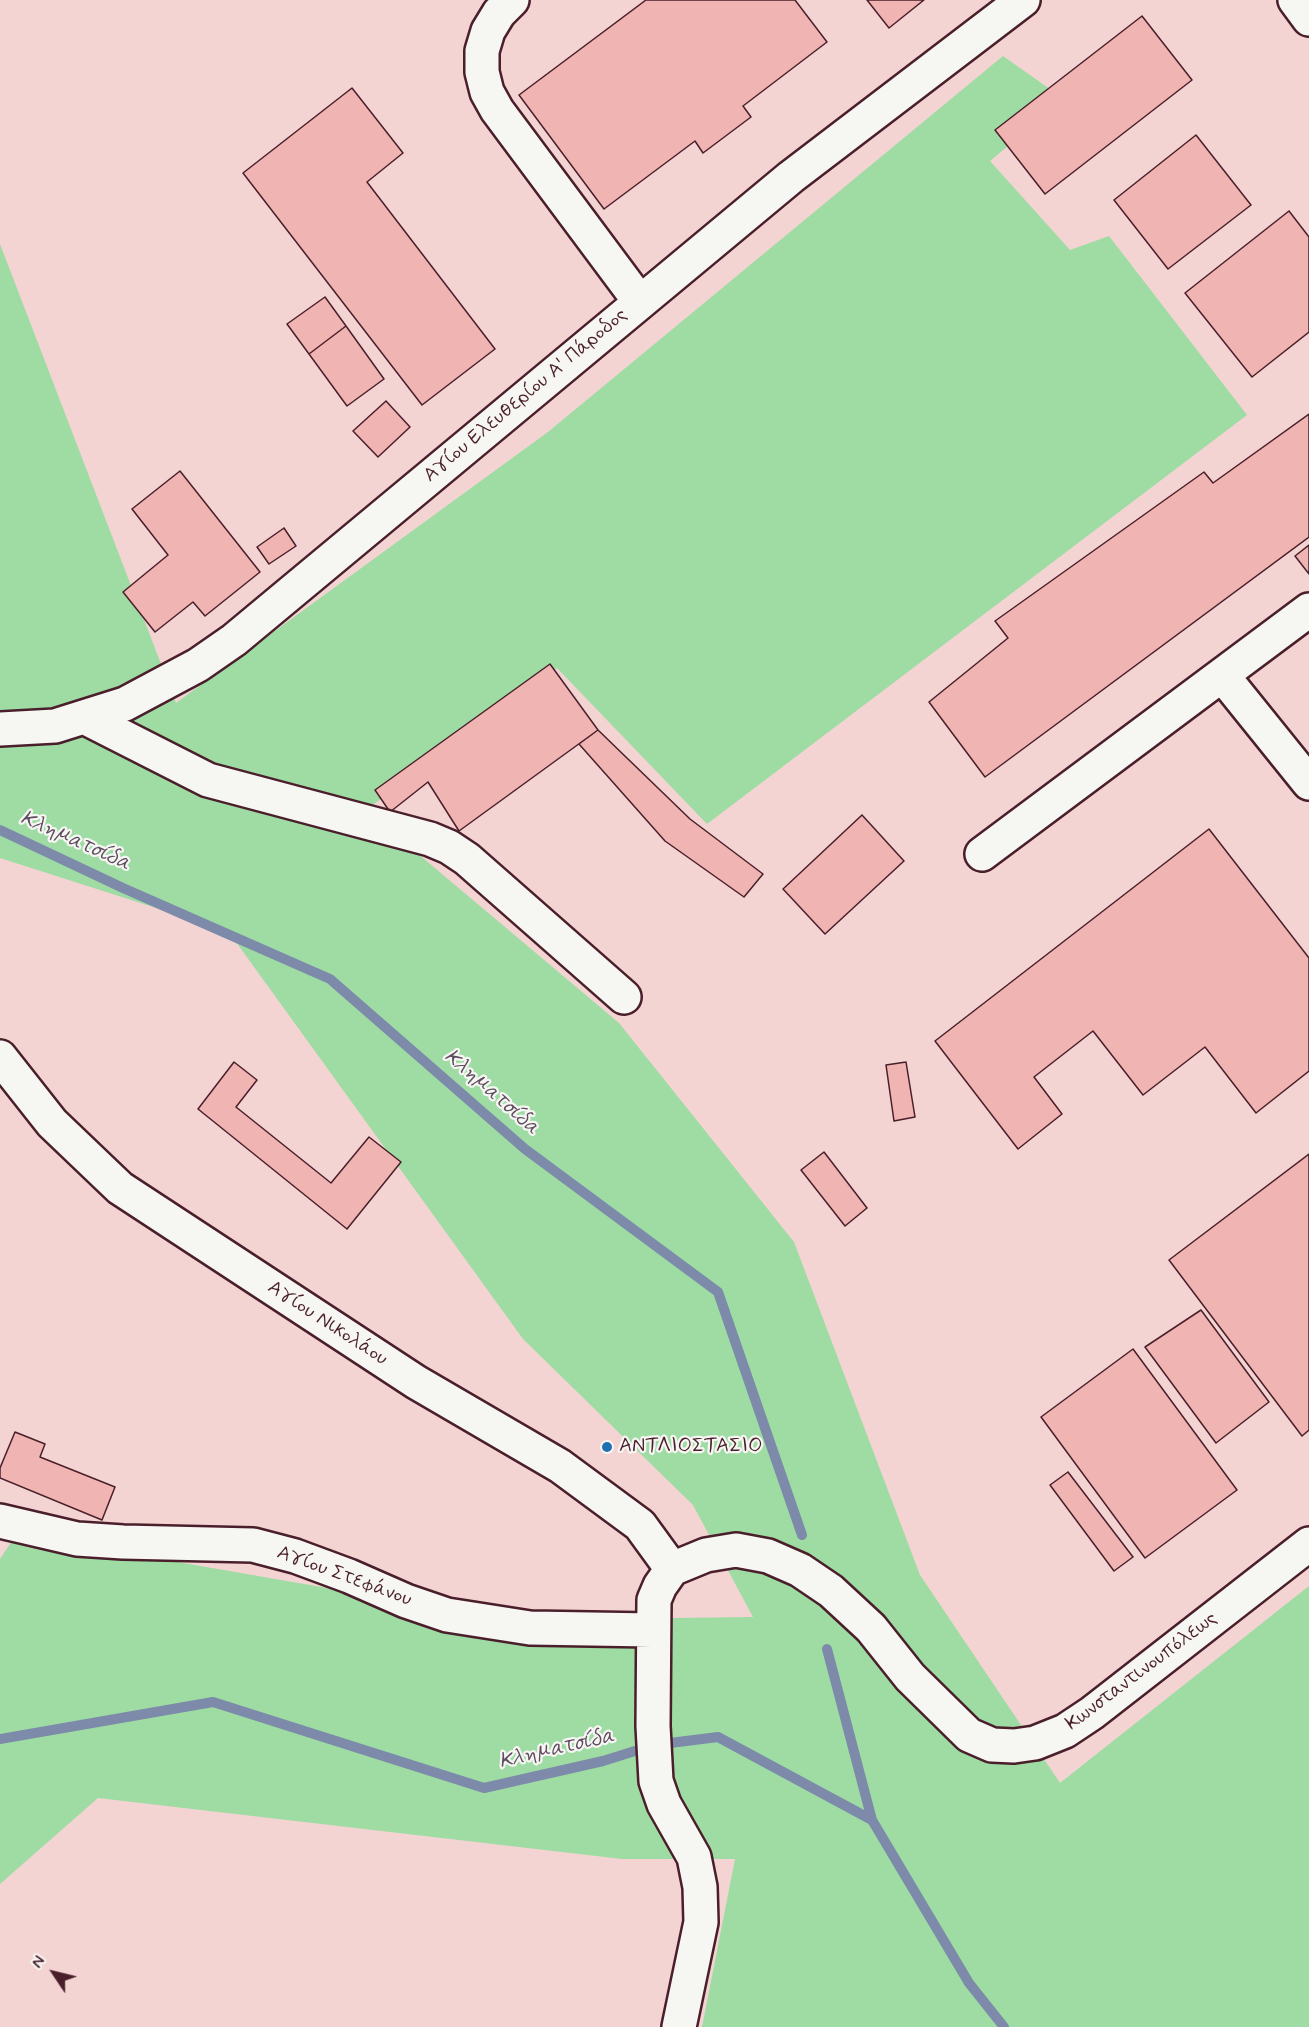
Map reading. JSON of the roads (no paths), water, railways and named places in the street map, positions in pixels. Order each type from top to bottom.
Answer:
[{"type":"street","points":[[512,0],[499,13],[488,31],[482,51],[482,72],[487,92],[497,111],[640,302]]},
{"type":"street","name":"Αγίου Ελευθερίου Α' Πάροδος","points":[[0,729],[55,726],[125,704],[198,665],[234,640],[790,177],[1023,0]]},
{"type":"street","points":[[1295,0],[1309,19]]},
{"type":"street","points":[[982,854],[1309,610]]},
{"type":"street","points":[[1222,675],[1309,783]]},
{"type":"street","points":[[84,717],[208,780],[430,839],[449,847],[466,859],[624,996]]},
{"type":"street","name":"Αγίου Νικολάου","points":[[0,1057],[52,1123],[120,1188],[416,1382],[560,1466],[640,1525],[672,1569]]},
{"type":"street","name":"Αγίου Στεφάνου","points":[[0,1521],[77,1539],[253,1545],[295,1556],[447,1615],[530,1628],[652,1630]]},
{"type":"street","name":"Κωνσταντινουπόλεως","points":[[672,1569],[706,1554],[736,1550],[768,1556],[800,1570],[831,1591],[871,1628],[910,1677],[969,1735],[992,1745],[1014,1746],[1035,1743],[1065,1731],[1092,1713],[1309,1544]]},
{"type":"street","points":[[672,1569],[660,1586],[654,1600],[653,1726],[656,1781],[664,1804],[694,1857],[700,1887],[700,1922],[679,2027]]},
{"type":"waterway","name":"Κληματσίδα","points":[[0,830],[123,888],[330,979],[525,1149],[718,1292],[802,1535]]},
{"type":"waterway","points":[[827,1649],[872,1820]]},
{"type":"waterway","name":"Κληματσίδα","points":[[0,1739],[213,1702],[484,1788],[603,1761],[654,1745],[718,1737],[872,1820],[969,1983],[1004,2027]]},
{"type":"place","name":"ΑΝΤΛΙΟΣΤΑΣΙΟ","points":[[607,1447]]}]
